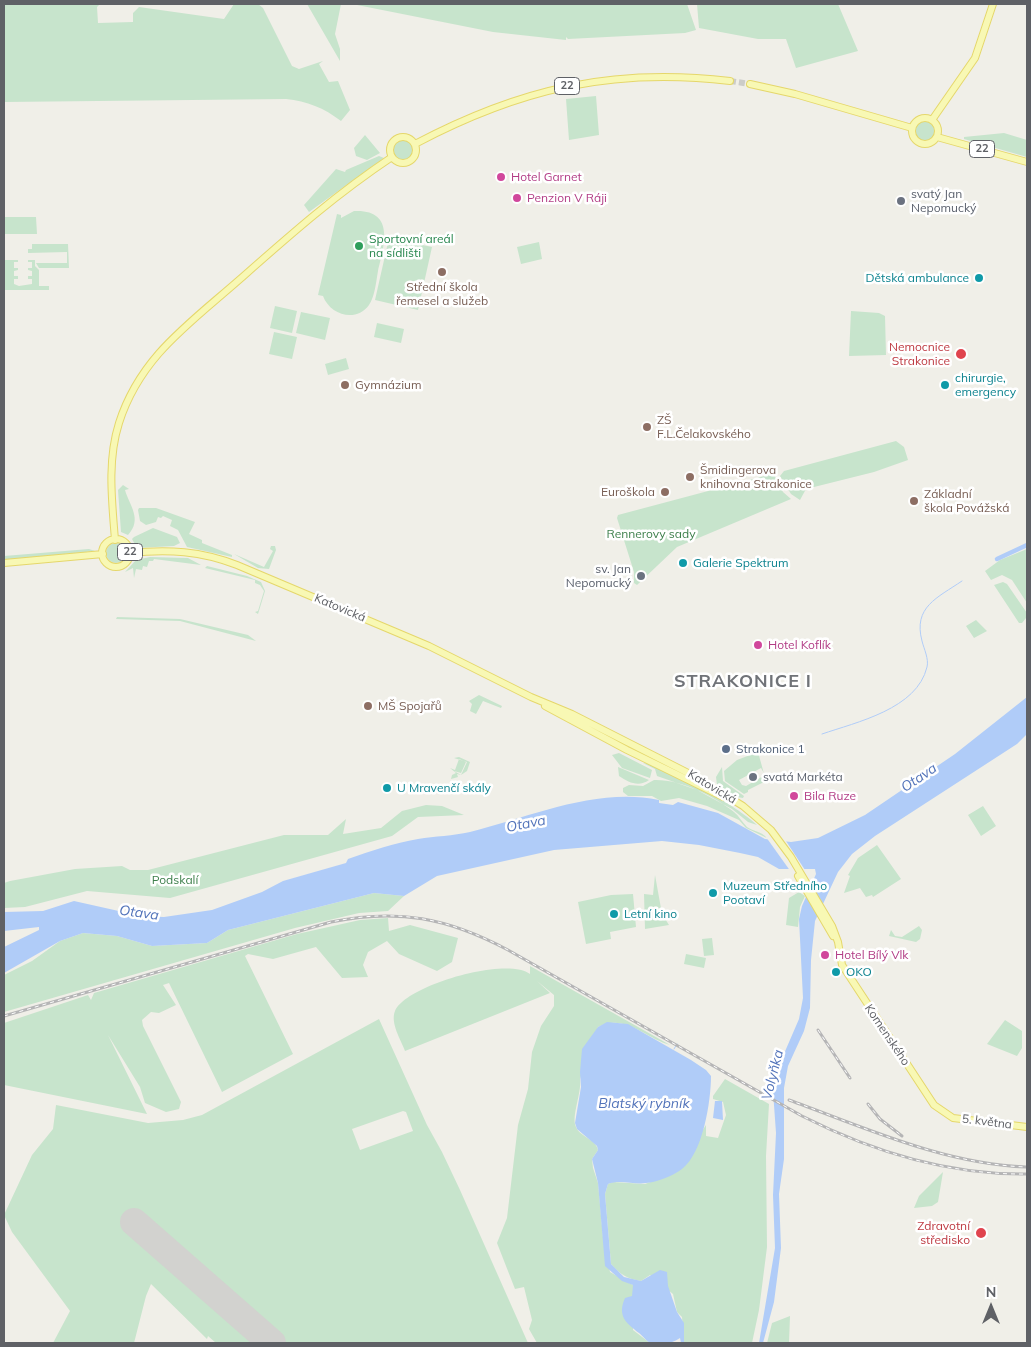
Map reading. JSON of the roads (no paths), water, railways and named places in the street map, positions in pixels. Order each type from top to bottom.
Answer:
[{"type":"main road","points":[[932,120],[975,58],[993,4]]},
{"type":"main road","name":"22","points":[[115,540],[112,482],[113,451],[126,404],[146,367],[176,335],[314,213],[392,157],[391,146],[397,138],[407,138],[415,144],[457,121],[488,108],[570,85],[653,76],[730,81]]},
{"type":"main road","points":[[750,84],[803,96],[912,128],[920,119],[932,120],[937,126],[936,137]]},
{"type":"main road","name":"22","points":[[912,128],[912,136],[920,144],[930,143],[936,137],[1027,162]]},
{"type":"main road","points":[[392,157],[402,163],[409,161],[415,156],[415,144]]},
{"type":"main road","name":"22","points":[[115,540],[126,543],[130,553],[125,564],[117,567],[107,564],[103,554],[104,546],[115,540]]},
{"type":"main road","name":"Katovická","points":[[130,553],[182,551],[227,561],[429,646],[541,701],[572,714],[696,777],[743,806],[767,828],[799,874]]},
{"type":"main road","name":"22","points":[[4,563],[103,554]]},
{"type":"main road","name":"Komenského","points":[[799,874],[831,928],[838,946],[842,965],[847,974],[934,1105],[948,1116]]},
{"type":"main road","name":"5. května","points":[[948,1116],[1027,1127]]},
{"type":"water","name":"Otava","points":[[1027,697],[1027,734],[1017,744],[875,836],[852,854],[838,872],[815,921],[811,960],[810,1008],[804,1031],[788,1066],[784,1088],[784,1159],[779,1194],[781,1248],[774,1302],[763,1343],[759,1343],[775,1248],[773,1195],[776,1133],[773,1091],[780,1063],[799,1019],[803,998],[799,919],[802,906],[816,874],[815,869],[779,869],[758,857],[699,845],[662,841],[554,850],[437,876],[404,896],[374,893],[228,930],[207,943],[152,946],[117,936],[83,933],[60,941],[4,973],[4,947],[39,930],[39,927],[4,931],[4,912],[43,911],[74,901],[141,916],[164,917],[212,910],[262,892],[283,881],[346,863],[348,859],[383,847],[418,839],[470,832],[587,800],[635,797],[659,800],[659,803],[673,805],[678,802],[718,813],[765,839],[791,842],[818,838],[865,815],[955,754]]},
{"type":"water","name":"Blatský rybník","points":[[607,1022],[628,1024],[691,1060],[706,1070],[711,1076],[707,1112],[700,1139],[689,1161],[682,1169],[670,1176],[655,1181],[608,1184],[605,1194],[611,1264],[624,1277],[641,1281],[660,1270],[667,1272],[668,1286],[677,1312],[684,1323],[684,1343],[681,1343],[680,1338],[667,1344],[651,1343],[630,1326],[622,1314],[622,1310],[625,1298],[632,1296],[633,1285],[622,1281],[605,1266],[598,1183],[592,1159],[598,1150],[597,1146],[577,1129],[575,1123],[581,1087],[582,1049],[598,1027]]},
{"type":"water","points":[[715,1101],[722,1101],[723,1120],[713,1118]]},
{"type":"waterway","points":[[997,559],[1027,545]]},
{"type":"waterway","points":[[822,734],[884,712],[911,694],[921,681],[927,667],[927,657],[920,629],[924,612],[936,598],[962,581]]},
{"type":"waterway","points":[[674,1049],[677,1044]]},
{"type":"tunnel","points":[[730,81],[750,84]]},
{"type":"railway","points":[[4,1016],[331,922],[378,916],[401,916],[422,919],[464,930],[508,950],[802,1116],[829,1129],[884,1150],[940,1166],[998,1173],[1027,1174]]},
{"type":"railway","points":[[818,1030],[850,1078]]},
{"type":"railway","points":[[789,1100],[876,1133],[935,1152],[995,1164],[1026,1167]]},
{"type":"railway","points":[[868,1104],[880,1119],[902,1136]]},
{"type":"place","name":"Hotel Garnet","points":[[501,177]]},
{"type":"place","name":"Penzion V Ráji","points":[[517,198]]},
{"type":"place","name":"svatý Jan Nepomucký","points":[[901,201]]},
{"type":"place","name":"Sportovní areál na sídlišti","points":[[359,246]]},
{"type":"place","name":"Střední škola řemesel a služeb","points":[[442,272]]},
{"type":"place","name":"Dětská ambulance","points":[[979,278]]},
{"type":"place","name":"Nemocnice Strakonice","points":[[961,354]]},
{"type":"place","name":"Gymnázium","points":[[345,385]]},
{"type":"place","name":"chirurgie, emergency","points":[[945,385]]},
{"type":"place","name":"ZŠ F.L.Čelakovského","points":[[647,427]]},
{"type":"place","name":"Šmidingerova knihovna Strakonice","points":[[690,477]]},
{"type":"place","name":"Euroškola","points":[[665,492]]},
{"type":"place","name":"Základní škola Povážská","points":[[914,501]]},
{"type":"place","name":"Galerie Spektrum","points":[[683,563]]},
{"type":"place","name":"sv. Jan Nepomucký","points":[[641,576]]},
{"type":"place","name":"Hotel Koflík","points":[[758,645]]},
{"type":"place","name":"MŠ Spojařů","points":[[368,706]]},
{"type":"place","name":"Strakonice 1","points":[[726,749]]},
{"type":"place","name":"svatá Markéta","points":[[753,777]]},
{"type":"place","name":"U Mravenčí skály","points":[[387,788]]},
{"type":"place","name":"Bila Ruze","points":[[794,796]]},
{"type":"place","name":"Muzeum Středního Pootaví","points":[[713,893]]},
{"type":"place","name":"Letní kino","points":[[614,914]]},
{"type":"place","name":"Hotel Bílý Vlk","points":[[825,955]]},
{"type":"place","name":"OKO","points":[[836,972]]},
{"type":"place","name":"Zdravotní středisko","points":[[981,1233]]},
{"type":"district","name":"STRAKONICE I","points":[[743,682]]},
{"type":"park label","name":"Rennerovy sady","points":[[651,534]]},
{"type":"park label","name":"Podskalí","points":[[175,880]]},
{"type":"water label","name":"Volyňka","points":[[773,1075]]}]
